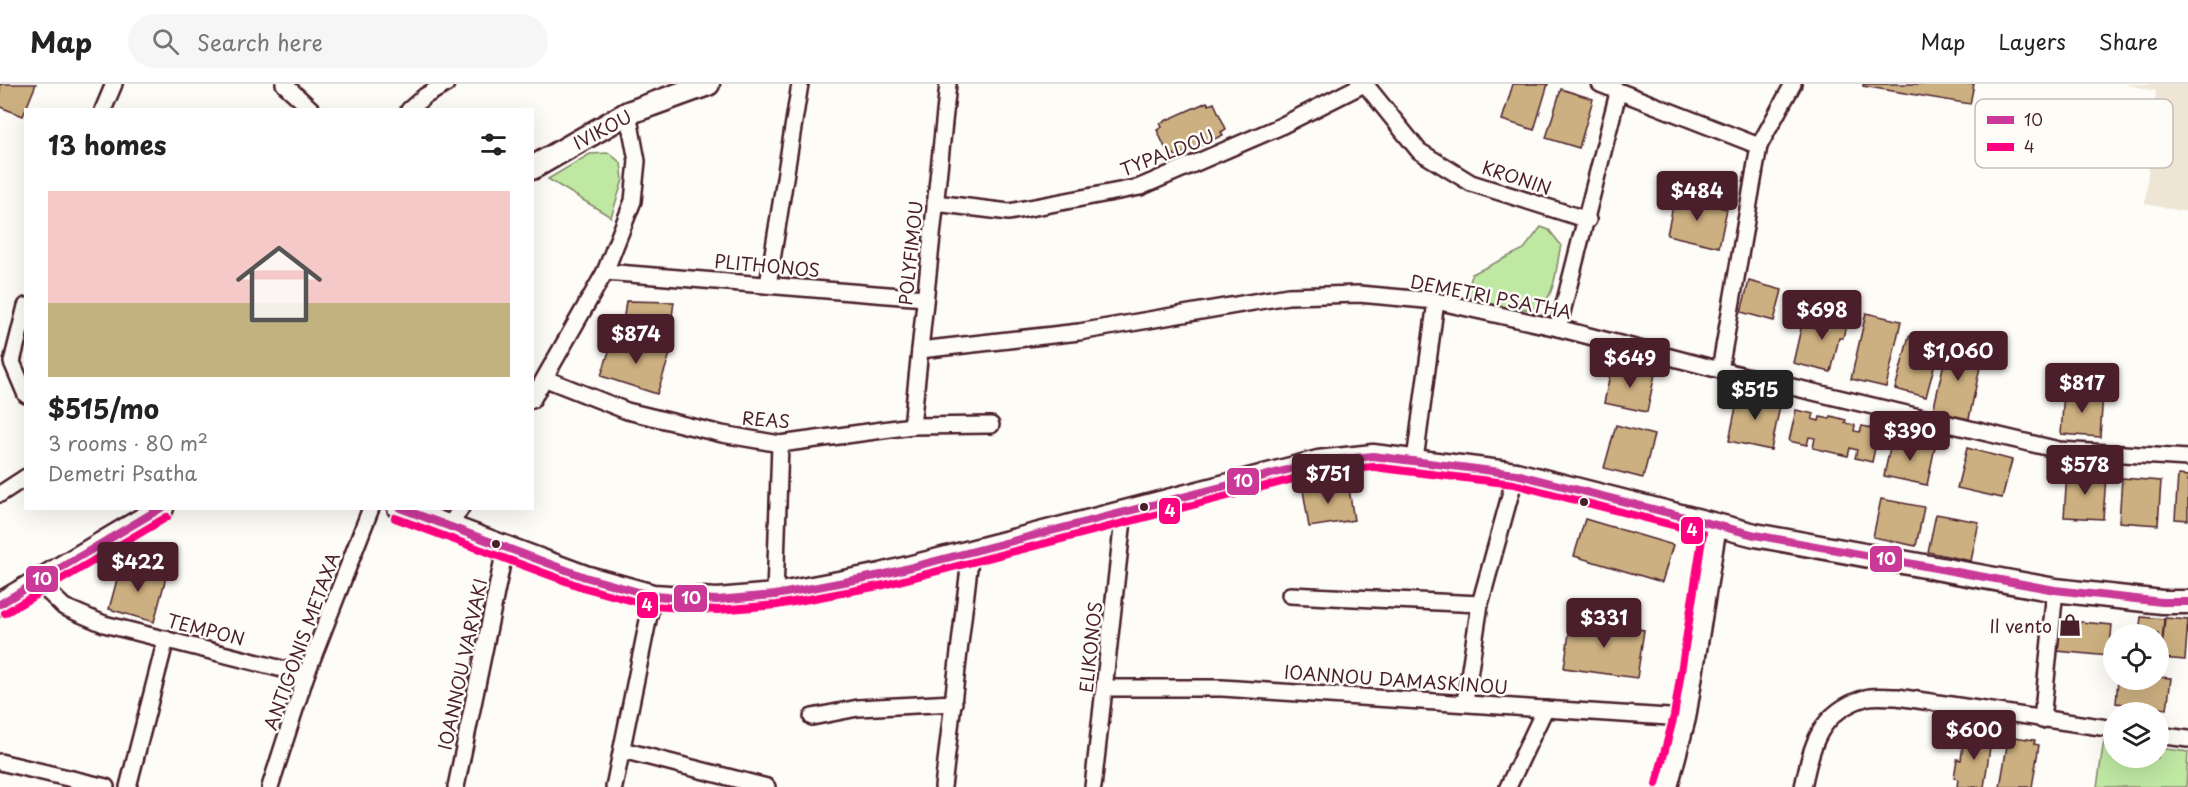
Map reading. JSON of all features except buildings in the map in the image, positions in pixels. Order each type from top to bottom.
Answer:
[{"type":"street","points":[[104,108],[114,84]]},
{"type":"street","points":[[284,84],[310,108]]},
{"type":"street","points":[[411,108],[425,96],[446,84]]},
{"type":"street","name":"IVIKOU","points":[[534,167],[628,113],[708,84]]},
{"type":"street","points":[[768,285],[800,84]]},
{"type":"street","name":"POLYFIMOU","points":[[912,426],[948,84]]},
{"type":"street","name":"TYPALDOU","points":[[935,203],[1009,212],[1140,187],[1277,128],[1364,84]]},
{"type":"street","name":"KRONIN","points":[[1364,84],[1419,151],[1471,183],[1588,220]]},
{"type":"street","points":[[1600,84],[1618,93],[1759,146]]},
{"type":"street","points":[[1720,370],[1759,146],[1793,84]]},
{"type":"street","points":[[1558,328],[1588,220],[1618,93]]},
{"type":"street","points":[[534,397],[605,272],[633,201],[637,161],[628,113]]},
{"type":"street","name":"PLITHONOS","points":[[605,272],[925,298]]},
{"type":"street","name":"DEMETRI PSATHA","points":[[920,350],[1078,332],[1288,296],[1359,294],[1436,301],[1558,328],[1720,370],[2059,450],[2188,458]]},
{"type":"street","points":[[1415,459],[1436,301]]},
{"type":"street","points":[[24,312],[6,362],[24,392]]},
{"type":"street","name":"REAS","points":[[546,379],[627,411],[722,434],[780,444],[912,426],[991,425]]},
{"type":"street","points":[[775,595],[780,444]]},
{"type":"street","points":[[404,510],[585,577],[653,596],[717,600],[775,595],[881,575],[1318,462],[1373,456],[1415,459],[1516,474],[1715,525],[2055,590],[2162,602],[2188,602]]},
{"type":"street","points":[[1465,702],[1480,604],[1516,474]]},
{"type":"street","points":[[0,494],[24,478]]},
{"type":"street","points":[[0,604],[159,510]]},
{"type":"street","name":"ANTIGONIS METAXA","points":[[270,787],[306,675],[370,510]]},
{"type":"street","points":[[448,528],[460,510]]},
{"type":"street","name":"ELIKONOS","points":[[1093,787],[1106,688],[1124,511]]},
{"type":"street","points":[[1666,787],[1684,718],[1715,525]]},
{"type":"street","name":"IOANNOU VARVAKI","points":[[456,787],[505,549]]},
{"type":"street","points":[[943,787],[971,551]]},
{"type":"street","name":"TEMPON","points":[[37,581],[64,607],[104,624],[306,675]]},
{"type":"street","points":[[2042,720],[2055,590]]},
{"type":"street","points":[[1290,595],[1480,604]]},
{"type":"street","points":[[614,787],[653,596]]},
{"type":"street","points":[[128,787],[166,639]]},
{"type":"street","name":"IOANNOU DAMASKINOU","points":[[1106,688],[1222,688],[1684,718]]},
{"type":"street","points":[[1803,787],[1812,746],[1830,715],[1866,697],[1897,697],[2103,728]]},
{"type":"street","points":[[812,717],[858,708],[954,703]]},
{"type":"street","points":[[1508,787],[1545,708]]},
{"type":"street","points":[[2169,736],[2188,739]]},
{"type":"street","points":[[622,750],[767,787]]},
{"type":"street","points":[[0,762],[106,787]]},
{"type":"shaded area","points":[[2125,84],[2188,84],[2188,212],[2145,204],[2149,168],[2173,168],[2173,99],[2155,99],[2156,91]]},
{"type":"green space","points":[[609,153],[621,163],[623,180],[611,217],[548,179],[590,154]]},
{"type":"green space","points":[[1541,227],[1549,230],[1561,245],[1550,294],[1541,305],[1532,308],[1509,308],[1467,297],[1472,274],[1524,249]]},
{"type":"green space","points":[[2103,747],[2103,768],[2169,768],[2169,749],[2188,752],[2186,787],[2097,787]]},
{"type":"transit line","name":"10","points":[[405,510],[585,577],[653,596],[717,600],[775,595],[881,575],[1318,462],[1373,456],[1516,474],[1755,535],[2055,590],[2162,602],[2188,602]]},
{"type":"transit line","name":"4","points":[[395,518],[582,587],[651,606],[718,610],[777,605],[884,585],[1320,472],[1373,467],[1514,484],[1703,533],[1674,716],[1656,784]]},
{"type":"transit line","name":"10","points":[[0,604],[158,510]]},
{"type":"transit line","name":"4","points":[[5,613],[167,517]]},
{"type":"place","name":"Il vento","points":[[2070,625]]}]
